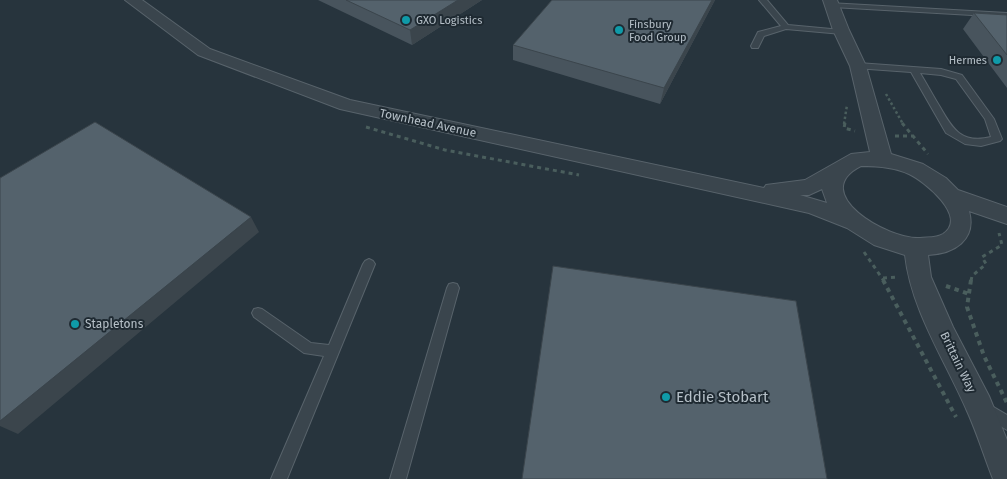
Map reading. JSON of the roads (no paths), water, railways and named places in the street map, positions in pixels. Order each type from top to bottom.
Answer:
[{"type":"street","name":"Townhead Avenue","points":[[132,0],[204,52],[346,105],[812,206],[855,222]]},
{"type":"street","points":[[831,3],[858,66],[882,159]]},
{"type":"street","points":[[858,159],[882,159],[908,166],[925,174],[940,184],[952,196],[960,209],[962,222],[958,233],[948,242],[934,246],[915,247],[894,243],[873,234],[855,222],[841,209],[833,195],[831,182],[836,171],[845,163],[858,159]]},
{"type":"street","name":"Townhead Avenue","points":[[744,192],[809,188],[836,171]]},
{"type":"street","points":[[952,196],[1007,216]]},
{"type":"street","points":[[962,222],[1007,222]]},
{"type":"street","name":"Brittain Way","points":[[915,247],[919,277],[943,333],[979,406],[1007,476]]},
{"type":"lane","points":[[764,0],[786,27]]},
{"type":"lane","points":[[831,3],[1007,15]]},
{"type":"lane","points":[[755,46],[761,34],[786,27],[842,32]]},
{"type":"lane","points":[[858,66],[914,70],[942,72],[959,77],[989,119],[996,139],[981,143],[965,141],[949,132],[914,70]]},
{"type":"lane","points":[[278,479],[369,264]]},
{"type":"lane","points":[[398,479],[453,288]]},
{"type":"lane","points":[[258,313],[309,349],[332,351]]},
{"type":"lane","points":[[979,406],[1007,423]]},
{"type":"place","name":"GXO Logistics","points":[[406,20]]},
{"type":"place","name":"Finsbury Food Group","points":[[619,30]]},
{"type":"place","name":"Hermes","points":[[997,60]]},
{"type":"place","name":"Stapletons","points":[[75,324]]},
{"type":"place","name":"Eddie Stobart","points":[[666,397]]}]
